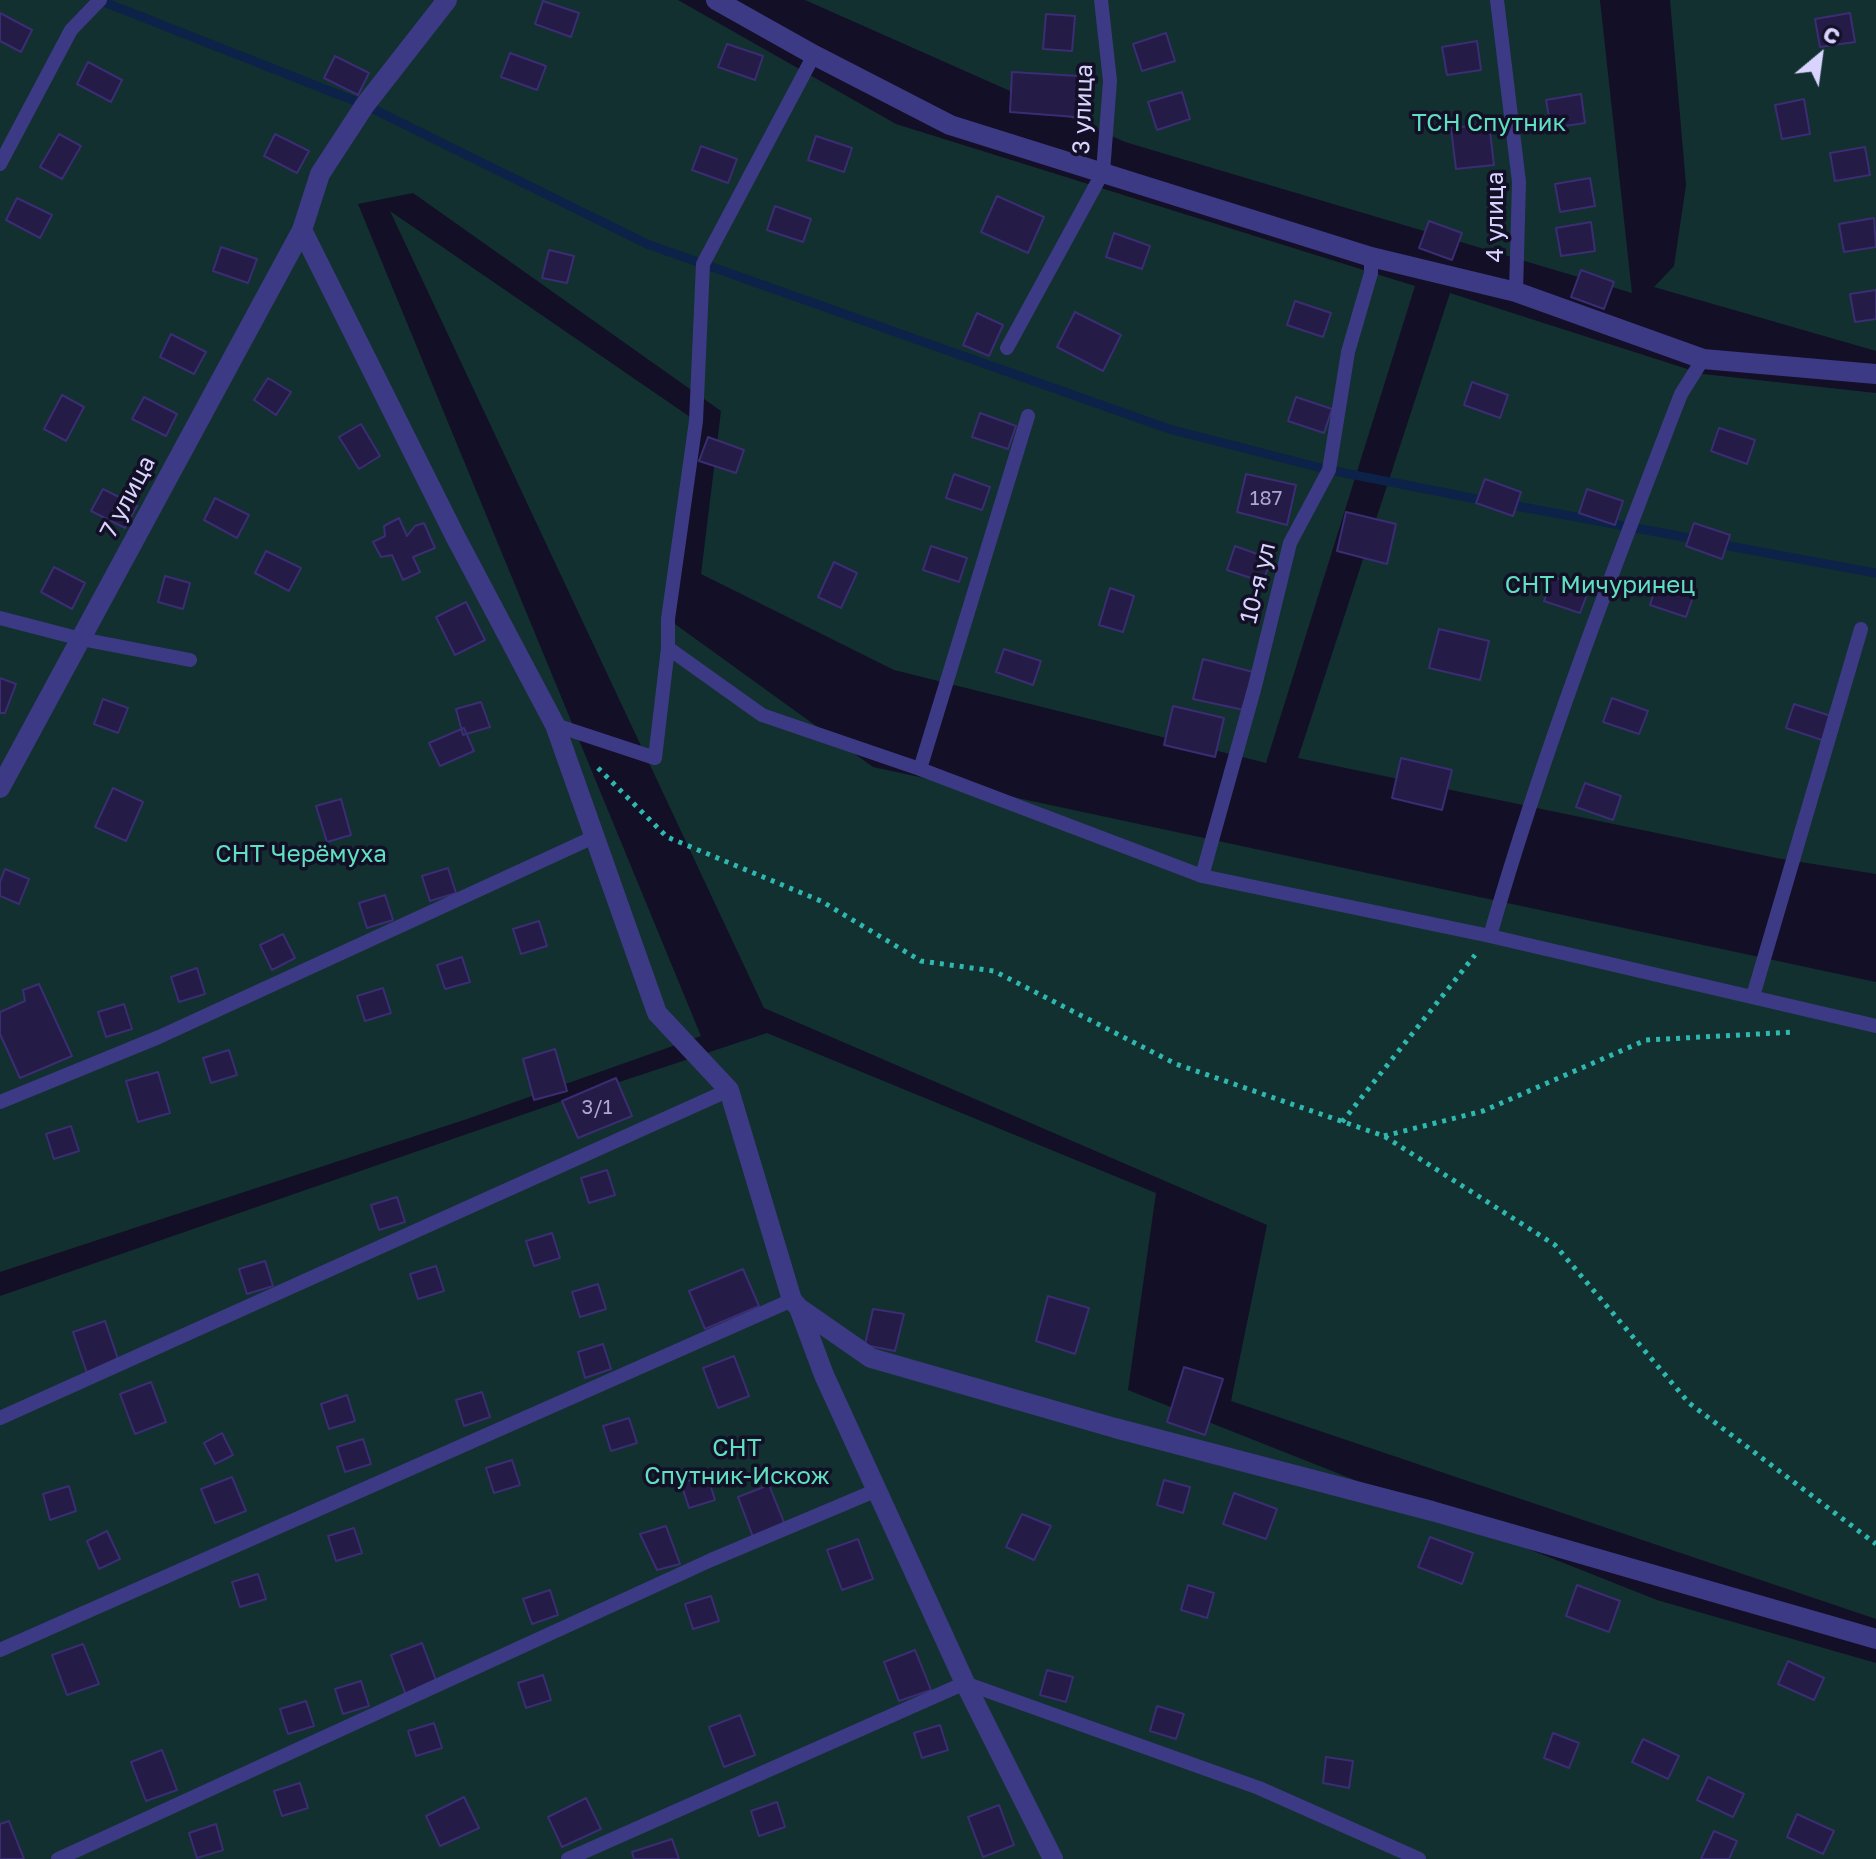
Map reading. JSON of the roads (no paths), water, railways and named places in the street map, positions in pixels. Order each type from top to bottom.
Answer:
[{"type":"street","name":"7 улица","points":[[0,788],[302,230],[320,174],[365,105],[447,0]]},
{"type":"street","points":[[716,0],[950,125],[1371,257],[1516,292],[1703,359],[1876,374]]},
{"type":"street","points":[[302,230],[455,536],[555,725],[657,1013],[729,1090],[796,1304],[824,1375],[965,1683],[1053,1859]]},
{"type":"street","points":[[796,1304],[871,1358],[1115,1428],[1432,1511],[1876,1639]]},
{"type":"lane","points":[[0,164],[71,30],[100,0]]},
{"type":"lane","name":"3 улица","points":[[1101,0],[1110,81],[1103,172]]},
{"type":"lane","name":"4 улица","points":[[1497,0],[1519,182],[1516,292]]},
{"type":"lane","points":[[555,725],[655,758],[668,648],[668,619],[696,421],[703,264],[814,55]]},
{"type":"lane","points":[[1007,348],[1103,172]]},
{"type":"lane","name":"10-я ул","points":[[1202,876],[1255,686],[1290,543],[1329,470],[1348,352],[1371,273],[1371,257]]},
{"type":"lane","points":[[1490,936],[1523,822],[1579,660],[1681,394],[1703,359]]},
{"type":"lane","points":[[920,769],[1028,416]]},
{"type":"lane","points":[[0,618],[81,639],[190,660]]},
{"type":"lane","points":[[1753,996],[1861,629]]},
{"type":"lane","points":[[668,648],[762,715],[920,769],[1202,876],[1490,936],[1876,1026]]},
{"type":"lane","points":[[0,1102],[159,1037],[594,837]]},
{"type":"lane","points":[[0,1418],[729,1090]]},
{"type":"lane","points":[[0,1650],[796,1304]]},
{"type":"lane","points":[[58,1859],[711,1560],[877,1490]]},
{"type":"lane","points":[[573,1858],[965,1683],[1259,1788],[1419,1859]]},
{"type":"waterway","points":[[99,0],[365,105],[647,244],[1169,429],[1329,470],[1487,501]]},
{"type":"waterway","points":[[1506,504],[1700,540]]},
{"type":"waterway","points":[[1718,544],[1876,573]]},
{"type":"park label","name":"ТСН Спутник","points":[[1489,123]]},
{"type":"park label","name":"СНТ Мичуринец","points":[[1600,585]]},
{"type":"park label","name":"СНТ Черёмуха","points":[[301,854]]},
{"type":"park label","name":"СНТ Спутник-Искож","points":[[737,1462]]}]
